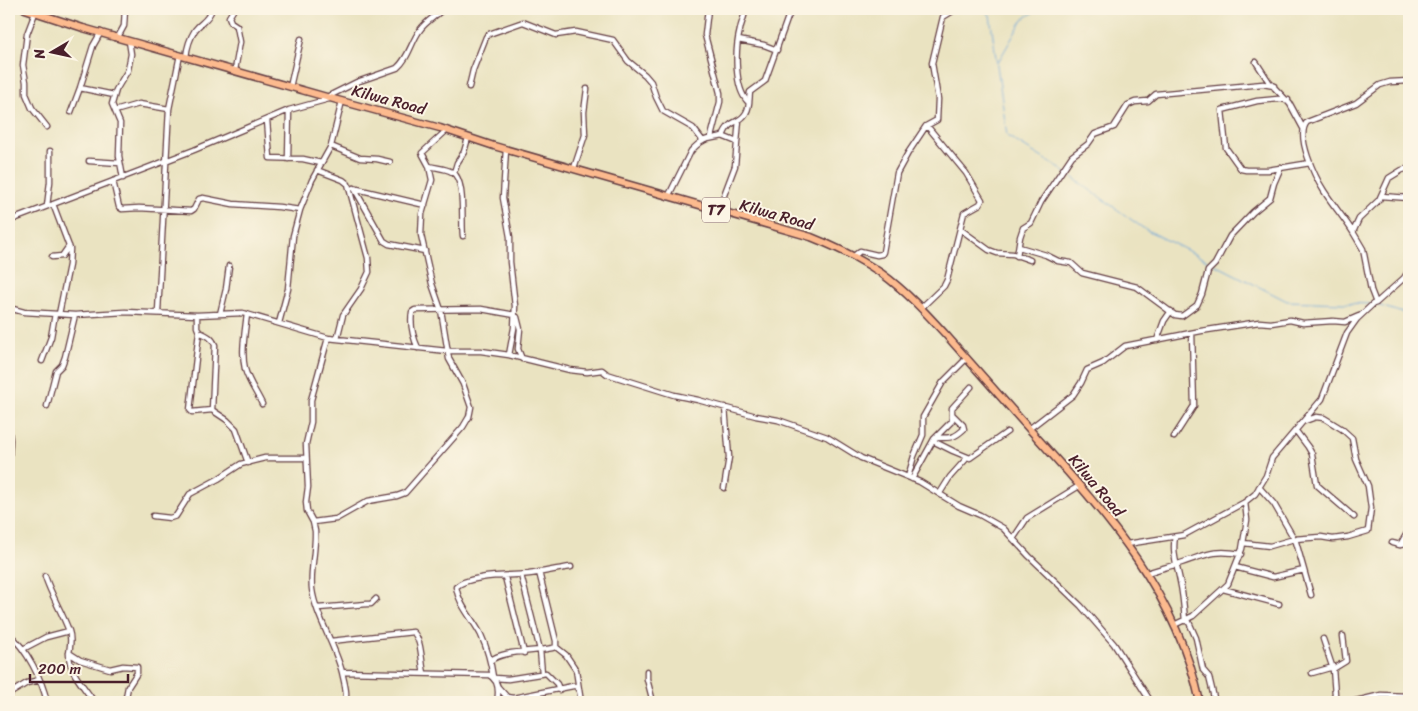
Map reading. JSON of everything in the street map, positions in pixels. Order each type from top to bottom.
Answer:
[{"type":"highway","name":"Kilwa Road","points":[[25,9],[129,41],[447,130],[468,138],[668,197],[811,237],[854,256],[883,274],[921,308],[1030,429],[1128,544],[1147,573],[1174,626],[1190,668],[1200,702]]},
{"type":"street","points":[[118,37],[124,26],[125,9]]},
{"type":"street","points":[[158,312],[168,109],[183,56],[196,29],[210,15],[212,9]]},
{"type":"street","points":[[234,9],[229,17],[231,22],[238,26],[240,42],[234,70]]},
{"type":"street","points":[[9,221],[166,161],[289,110],[329,98],[357,82],[397,68],[405,59],[420,30],[444,9]]},
{"type":"street","points":[[708,9],[705,34],[720,93],[720,102],[712,137]]},
{"type":"street","points":[[722,136],[728,126],[740,120],[746,112],[752,90],[762,85],[765,81],[793,9]]},
{"type":"street","points":[[854,256],[862,251],[877,255],[883,253],[897,174],[908,152],[928,125],[936,120],[938,103],[932,68],[933,54],[942,19],[945,15],[956,9]]},
{"type":"street","points":[[745,11],[738,40],[737,72],[742,95],[748,102]]},
{"type":"street","points":[[35,13],[27,34],[23,65],[26,94],[32,108],[47,127]]},
{"type":"street","points":[[469,87],[472,70],[486,37],[515,23],[526,22],[538,29],[556,35],[576,32],[598,38],[609,38],[616,42],[628,61],[651,82],[656,97],[664,111],[693,128],[703,140]]},
{"type":"street","points":[[71,112],[93,46],[102,32]]},
{"type":"street","points":[[290,87],[301,39]]},
{"type":"street","points":[[738,40],[764,45],[777,50]]},
{"type":"street","points":[[122,178],[119,137],[120,123],[112,104],[114,95],[128,70],[129,41]]},
{"type":"street","points":[[1256,62],[1260,70],[1288,100],[1304,128]]},
{"type":"street","points":[[1376,303],[1371,290],[1364,249],[1323,189],[1310,163],[1304,142],[1304,128],[1307,122],[1356,103],[1380,84],[1409,81]]},
{"type":"street","points":[[1017,256],[1023,228],[1031,223],[1041,202],[1069,159],[1088,144],[1095,134],[1114,126],[1128,105],[1135,102],[1148,101],[1156,94],[1263,84],[1274,86]]},
{"type":"street","points":[[80,88],[114,95]]},
{"type":"street","points":[[574,168],[585,135],[584,112],[587,89]]},
{"type":"street","points":[[1288,100],[1257,101],[1225,109],[1221,112],[1226,148],[1239,167],[1246,170],[1310,163]]},
{"type":"street","points":[[279,323],[288,289],[293,236],[300,210],[321,163],[331,146],[342,101]]},
{"type":"street","points":[[115,111],[138,104],[168,109]]},
{"type":"street","points":[[288,159],[289,110]]},
{"type":"street","points":[[267,120],[269,156],[272,159],[303,159],[321,163]]},
{"type":"street","points":[[718,211],[735,166],[740,120]]},
{"type":"street","points":[[921,308],[944,286],[947,280],[964,212],[980,204],[982,200],[982,197],[966,173],[928,125]]},
{"type":"street","points":[[313,522],[336,520],[368,501],[405,493],[463,427],[469,417],[471,407],[463,384],[451,365],[447,351],[441,310],[432,284],[420,228],[432,180],[423,151],[447,130]]},
{"type":"street","points":[[668,197],[691,152],[703,140],[722,136],[737,142]]},
{"type":"street","points":[[463,236],[462,192],[454,173],[468,138]]},
{"type":"street","points":[[331,146],[360,158],[390,162]]},
{"type":"street","points":[[506,149],[503,198],[510,237],[510,262],[520,328],[518,348],[522,359]]},
{"type":"street","points":[[47,206],[50,151]]},
{"type":"street","points":[[89,162],[120,163]]},
{"type":"street","points":[[429,166],[454,173]]},
{"type":"street","points":[[1019,247],[1046,254],[1058,261],[1071,263],[1082,273],[1137,287],[1178,316],[1182,316],[1197,305],[1209,269],[1214,264],[1230,236],[1270,198],[1281,167]]},
{"type":"street","points":[[1353,232],[1359,219],[1381,196],[1389,178],[1409,168]]},
{"type":"street","points":[[318,170],[354,188],[425,205]]},
{"type":"street","points":[[113,181],[120,208],[191,211],[194,210],[199,199],[203,198],[233,204],[300,210]]},
{"type":"street","points":[[337,339],[343,315],[361,290],[369,272],[366,250],[348,184]]},
{"type":"street","points":[[354,188],[384,241],[389,244],[425,251]]},
{"type":"street","points":[[1381,196],[1409,198]]},
{"type":"street","points":[[42,361],[51,338],[69,265],[69,246],[53,204]]},
{"type":"street","points":[[960,229],[989,250],[1030,260]]},
{"type":"street","points":[[52,257],[64,255],[69,246]]},
{"type":"street","points":[[220,314],[226,289],[228,266]]},
{"type":"street","points":[[1128,544],[1184,535],[1245,502],[1255,494],[1266,476],[1272,458],[1322,399],[1342,343],[1352,326],[1360,315],[1404,278],[1409,270]]},
{"type":"street","points":[[509,356],[515,315],[515,296]]},
{"type":"street","points":[[9,308],[24,312],[57,314],[158,312],[247,314],[328,338],[447,351],[481,351],[570,370],[587,372],[602,370],[616,377],[674,396],[725,406],[756,416],[778,420],[827,438],[861,458],[910,478],[940,493],[959,506],[1000,526],[1082,606],[1108,635],[1150,702]]},
{"type":"street","points":[[418,348],[414,338],[412,322],[412,312],[415,310],[481,309],[515,315]]},
{"type":"street","points":[[1157,340],[1164,321],[1171,311]]},
{"type":"street","points":[[47,406],[56,371],[62,365],[67,352],[75,314]]},
{"type":"street","points":[[197,314],[199,332],[190,410],[195,413],[212,410],[227,420],[236,429],[248,463]]},
{"type":"street","points":[[247,314],[244,350],[245,368],[248,378],[262,404]]},
{"type":"street","points":[[1030,429],[1073,395],[1082,382],[1087,370],[1103,363],[1125,346],[1261,322],[1268,324],[1290,320],[1303,323],[1333,320],[1345,322],[1360,315]]},
{"type":"street","points":[[199,332],[210,337],[215,345],[212,410]]},
{"type":"street","points":[[1174,437],[1194,406],[1192,333]]},
{"type":"street","points":[[328,338],[311,400],[312,422],[306,444],[308,487],[306,502],[308,516],[313,522],[316,541],[312,589],[342,672],[346,694],[345,702]]},
{"type":"street","points":[[910,478],[914,456],[923,435],[923,416],[940,387],[967,358]]},
{"type":"street","points":[[910,478],[934,439],[952,420],[952,408],[971,387]]},
{"type":"street","points":[[724,488],[730,457],[725,406]]},
{"type":"street","points":[[934,439],[952,438],[964,429],[963,425],[952,414]]},
{"type":"street","points":[[1243,543],[1270,546],[1294,539],[1321,536],[1333,539],[1348,538],[1368,531],[1371,508],[1368,486],[1356,459],[1352,438],[1342,429],[1324,418],[1316,417],[1304,422]]},
{"type":"street","points":[[9,430],[9,461]]},
{"type":"street","points":[[1296,431],[1311,452],[1317,485],[1354,517]]},
{"type":"street","points":[[940,493],[950,476],[967,458],[973,457],[1007,432]]},
{"type":"street","points":[[934,439],[967,458]]},
{"type":"street","points":[[153,516],[170,518],[176,516],[190,494],[234,468],[265,458],[306,458]]},
{"type":"street","points":[[1013,539],[1027,518],[1079,486]]},
{"type":"street","points":[[1259,487],[1274,504],[1294,539],[1311,595]]},
{"type":"street","points":[[1174,626],[1187,620],[1224,589],[1241,554],[1247,520],[1245,502]]},
{"type":"street","points":[[1400,544],[1409,531]]},
{"type":"street","points":[[1175,537],[1176,564],[1187,620],[1196,638],[1203,670],[1209,676],[1215,702]]},
{"type":"street","points":[[1392,543],[1409,543]]},
{"type":"street","points":[[1147,573],[1208,552],[1223,551],[1241,554]]},
{"type":"street","points":[[571,567],[522,575],[471,580],[456,587],[461,602],[481,635],[494,678],[507,697],[513,698],[574,686],[579,691]]},
{"type":"street","points":[[1235,567],[1273,577],[1304,570]]},
{"type":"street","points":[[539,572],[556,647],[566,655],[576,670],[581,702]]},
{"type":"street","points":[[522,575],[540,650],[542,673]]},
{"type":"street","points":[[45,576],[49,590],[56,599],[69,631],[72,643],[69,654],[75,676],[93,702]]},
{"type":"street","points":[[505,577],[524,652]]},
{"type":"street","points":[[1224,589],[1279,604]]},
{"type":"street","points":[[318,608],[367,604],[372,603],[376,599]]},
{"type":"street","points":[[23,649],[46,637],[69,631]]},
{"type":"street","points":[[331,641],[413,632],[418,641],[424,673]]},
{"type":"street","points":[[9,634],[23,649],[39,680],[47,702]]},
{"type":"street","points":[[1312,673],[1333,668],[1346,661],[1343,636]]},
{"type":"street","points":[[1323,639],[1333,668],[1335,694],[1332,702]]},
{"type":"street","points":[[490,662],[497,657],[556,647]]},
{"type":"street","points":[[69,654],[80,660],[110,669],[123,666],[137,667],[137,674],[128,687],[125,702]]},
{"type":"street","points":[[647,670],[646,679],[653,702]]},
{"type":"street","points":[[342,672],[486,674],[494,678],[508,679],[548,673],[557,684],[559,690]]},
{"type":"street","points":[[9,694],[27,683],[39,680]]},
{"type":"street","points":[[497,702],[498,686]]},
{"type":"street","points":[[1352,702],[1368,700],[1384,694],[1409,696]]},
{"type":"street","points":[[1374,702],[1382,702]]},
{"type":"waterway","points":[[983,9],[990,15],[1007,136],[1062,170],[1143,228],[1287,301],[1370,304]]},
{"type":"waterway","points":[[998,62],[1023,19],[1039,9]]},
{"type":"waterway","points":[[1377,305],[1409,315]]}]
